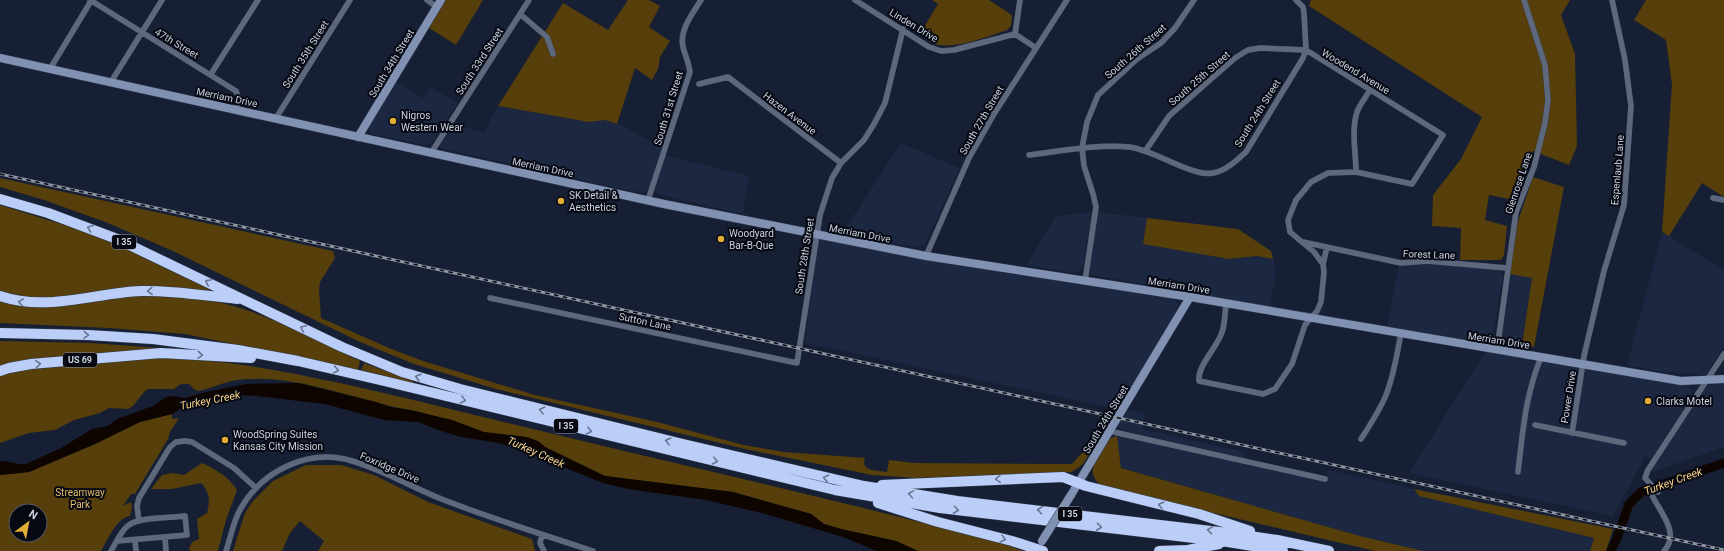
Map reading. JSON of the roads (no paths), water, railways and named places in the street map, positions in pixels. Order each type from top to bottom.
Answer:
[{"type":"highway","name":"I 35","points":[[0,199],[48,213],[117,239],[342,347],[402,372],[524,406],[864,486],[957,501],[1203,529],[1277,540],[1330,551]]},
{"type":"highway","points":[[0,296],[22,302],[44,303],[112,293],[156,291],[243,299]]},
{"type":"highway","name":"I 35","points":[[0,331],[160,340],[238,350],[298,362],[834,490],[940,508],[1228,542],[1283,551]]},
{"type":"highway","name":"US 69","points":[[0,371],[30,364],[161,353],[298,362]]},
{"type":"highway","points":[[864,486],[1063,477],[1078,483],[1199,514],[1277,540]]},
{"type":"highway","points":[[834,490],[938,522],[1040,548]]},
{"type":"highway","points":[[1159,551],[1188,550],[1228,542]]},
{"type":"main road","name":"South 34th Street","points":[[358,136],[439,3]]},
{"type":"main road","name":"Merriam Drive","points":[[0,58],[648,200],[926,256],[1190,297],[1401,334],[1583,363],[1681,381],[1724,379]]},
{"type":"main road","name":"South 24th Street","points":[[1040,548],[1070,495],[1190,297]]},
{"type":"street","points":[[50,69],[91,0]]},
{"type":"street","name":"47th Street","points":[[91,0],[236,90],[239,99],[236,110]]},
{"type":"street","points":[[111,82],[162,0]]},
{"type":"street","points":[[211,74],[258,0]]},
{"type":"street","name":"South 35th Street","points":[[276,118],[350,0]]},
{"type":"street","points":[[427,0],[439,3]]},
{"type":"street","name":"South 33rd Street","points":[[431,153],[528,0]]},
{"type":"street","name":"South 31st Street","points":[[648,200],[690,72],[683,46],[683,36],[688,22],[701,0]]},
{"type":"street","name":"Linden Drive","points":[[855,0],[903,29],[929,47],[941,51],[954,50],[1015,34]]},
{"type":"street","points":[[1020,0],[1015,34],[1036,48]]},
{"type":"street","name":"South 27th Street","points":[[926,256],[969,158],[994,114],[1067,0]]},
{"type":"street","name":"South 26th Street","points":[[1085,281],[1096,207],[1084,166],[1082,148],[1087,122],[1098,95],[1137,59],[1161,43],[1175,28],[1193,0]]},
{"type":"street","points":[[1296,0],[1303,7]]},
{"type":"street","points":[[1305,0],[1303,7],[1306,50]]},
{"type":"street","name":"Glenrose Lane","points":[[1497,350],[1507,268],[1516,212],[1534,167],[1545,123],[1548,100],[1545,65],[1524,0]]},
{"type":"street","name":"Espenlaub Lane","points":[[1583,363],[1604,271],[1624,205],[1626,182],[1631,106],[1625,60],[1612,0]]},
{"type":"street","points":[[520,14],[547,37],[553,54]]},
{"type":"street","name":"South 28th Street","points":[[797,363],[820,215],[832,178],[841,163],[864,140],[884,103],[903,29]]},
{"type":"street","name":"South 25th Street","points":[[1146,150],[1168,116],[1235,58],[1248,50],[1260,48],[1306,50]]},
{"type":"street","name":"Woodend Avenue","points":[[1306,50],[1443,135],[1412,184],[1356,172]]},
{"type":"street","name":"South 24th Street","points":[[1146,150],[1199,173],[1212,173],[1222,170],[1235,163],[1246,152],[1303,58],[1306,50]]},
{"type":"street","name":"Hazen Avenue","points":[[699,84],[728,77],[841,163]]},
{"type":"street","points":[[1323,264],[1314,252],[1290,232],[1288,220],[1296,200],[1311,182],[1328,173],[1356,172],[1356,152],[1353,130],[1358,111],[1370,90]]},
{"type":"street","points":[[1029,155],[1106,146],[1146,150]]},
{"type":"street","points":[[1713,198],[1724,200]]},
{"type":"street","name":"Forest Lane","points":[[1303,242],[1401,263],[1427,261],[1507,268]]},
{"type":"street","points":[[1226,304],[1223,331],[1215,348],[1199,372],[1199,381],[1263,394],[1275,389],[1280,384],[1292,364],[1307,322],[1317,311],[1321,302],[1324,272],[1323,264],[1327,247]]},
{"type":"street","name":"Sutton Lane","points":[[490,298],[797,363]]},
{"type":"street","points":[[1361,439],[1374,419],[1386,395],[1394,369],[1401,334]]},
{"type":"street","points":[[1658,492],[1645,478],[1648,470],[1724,354]]},
{"type":"street","points":[[1518,472],[1525,410],[1531,381],[1541,357]]},
{"type":"street","name":"Power Drive","points":[[1572,433],[1583,363]]},
{"type":"street","name":"Power Drive","points":[[1535,425],[1624,443]]},
{"type":"street","points":[[1109,431],[1325,479]]},
{"type":"street","points":[[139,521],[139,498],[170,447],[179,442],[192,442],[236,470],[256,488]]},
{"type":"street","name":"Foxridge Drive","points":[[226,551],[237,515],[247,498],[256,488],[274,473],[299,461],[320,458],[340,458],[364,465],[441,499],[487,517],[593,551]]},
{"type":"street","points":[[1652,494],[1656,505],[1671,530],[1669,544],[1664,551]]},
{"type":"street","points":[[111,551],[117,541],[127,526],[139,521],[185,516],[187,535],[117,541]]},
{"type":"street","points":[[542,534],[540,543],[544,551]]},
{"type":"street","points":[[165,538],[166,551]]},
{"type":"street","points":[[135,540],[136,551]]},
{"type":"water","points":[[299,383],[376,402],[390,407],[452,420],[484,432],[527,437],[538,441],[545,447],[605,476],[733,492],[811,514],[824,524],[896,541],[918,551],[877,551],[843,537],[762,513],[706,500],[628,489],[603,483],[524,451],[499,443],[461,437],[418,422],[384,420],[325,404],[257,396],[243,395],[183,407],[172,414],[140,422],[95,444],[29,472],[0,475],[0,461],[26,464],[61,448],[92,429],[108,426],[117,419],[153,406],[166,397],[173,396],[185,398],[246,384]]},
{"type":"waterway","name":"Turkey Creek","points":[[1611,551],[1629,504],[1641,492],[1724,463]]},
{"type":"railway","points":[[0,174],[1724,550]]},
{"type":"place","name":"Nigros Western Wear","points":[[393,121]]},
{"type":"place","name":"SK Detail & Aesthetics","points":[[561,201]]},
{"type":"place","name":"Woodyard Bar-B-Que","points":[[721,239]]},
{"type":"place","name":"Clarks Motel","points":[[1648,401]]},
{"type":"place","name":"WoodSpring Suites Kansas City Mission","points":[[225,440]]},
{"type":"park label","name":"Streamway Park","points":[[80,498]]}]
